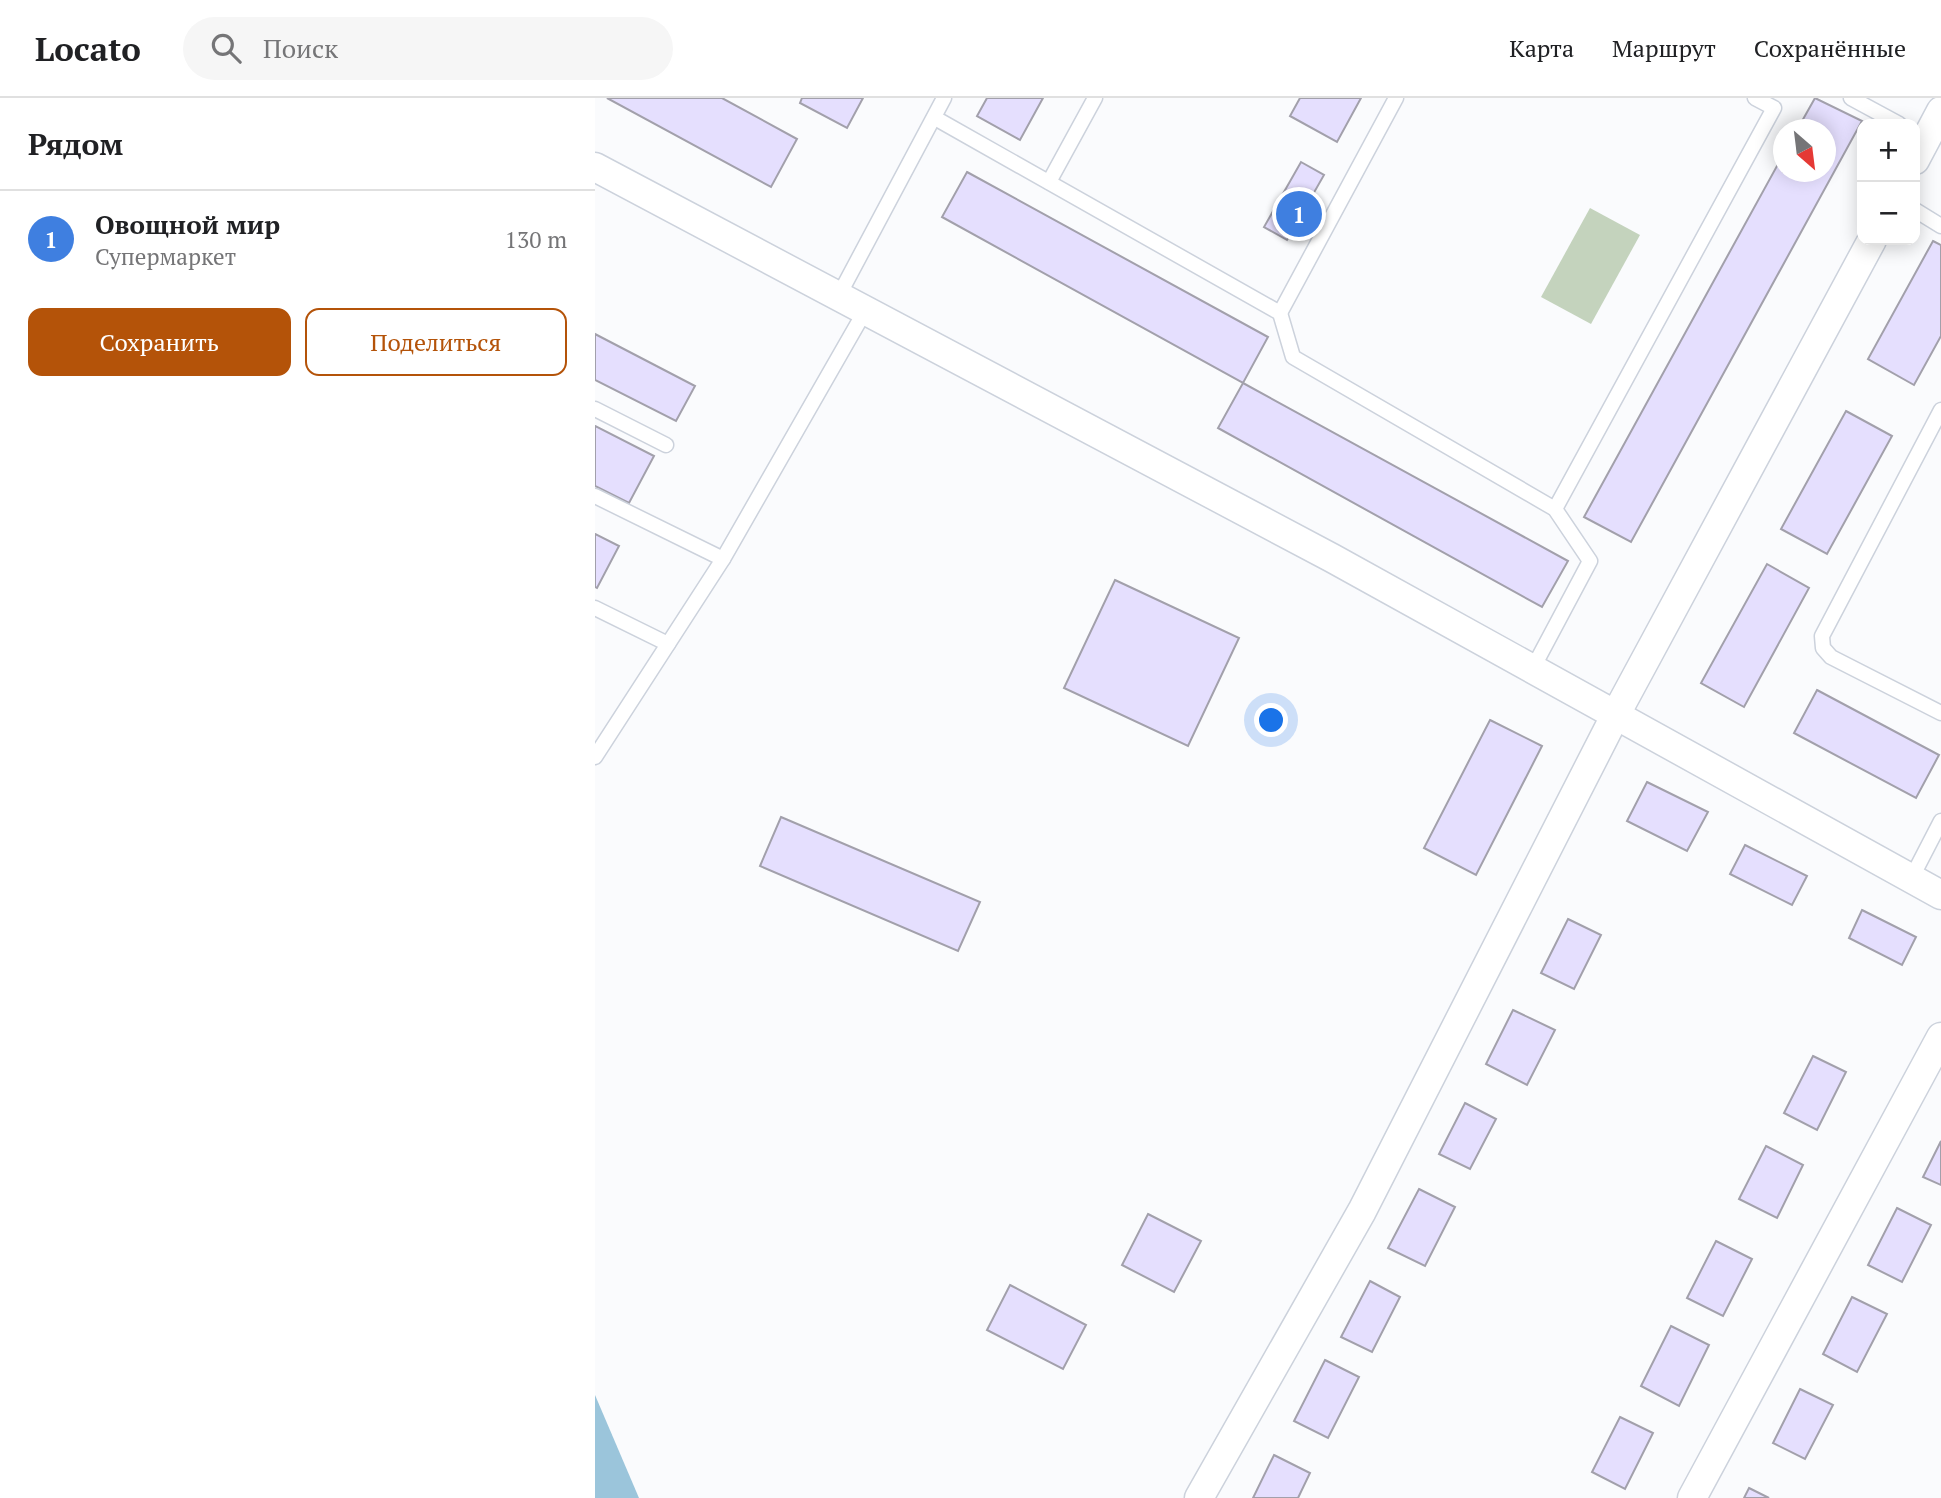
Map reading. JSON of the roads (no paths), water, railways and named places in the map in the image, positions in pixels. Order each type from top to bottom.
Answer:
[{"type":"street","points":[[1920,141],[1941,111]]},
{"type":"street","points":[[595,167],[1532,668],[1941,895]]},
{"type":"street","points":[[1199,1498],[1362,1211],[1616,714],[1869,245]]},
{"type":"street","points":[[1692,1498],[1941,1037]]},
{"type":"lane","points":[[838,297],[944,98]]},
{"type":"lane","points":[[1049,182],[1095,98]]},
{"type":"lane","points":[[1280,313],[1396,98]]},
{"type":"lane","points":[[1555,509],[1774,107],[1755,98]]},
{"type":"lane","points":[[1851,98],[1890,119]]},
{"type":"lane","points":[[935,118],[1280,313],[1293,358],[1555,509],[1590,561],[1532,668]]},
{"type":"lane","points":[[1920,213],[1941,226]]},
{"type":"lane","points":[[595,757],[723,559],[865,311]]},
{"type":"lane","points":[[595,409],[666,445]]},
{"type":"lane","points":[[1941,410],[1822,636],[1823,648],[1831,657],[1941,713]]},
{"type":"lane","points":[[595,496],[723,559]]},
{"type":"lane","points":[[595,608],[668,644]]},
{"type":"lane","points":[[1911,879],[1941,821]]},
{"type":"water","points":[[595,1395],[639,1498],[595,1498]]},
{"type":"place","name":"Овощной мир","points":[[1299,214]]}]
